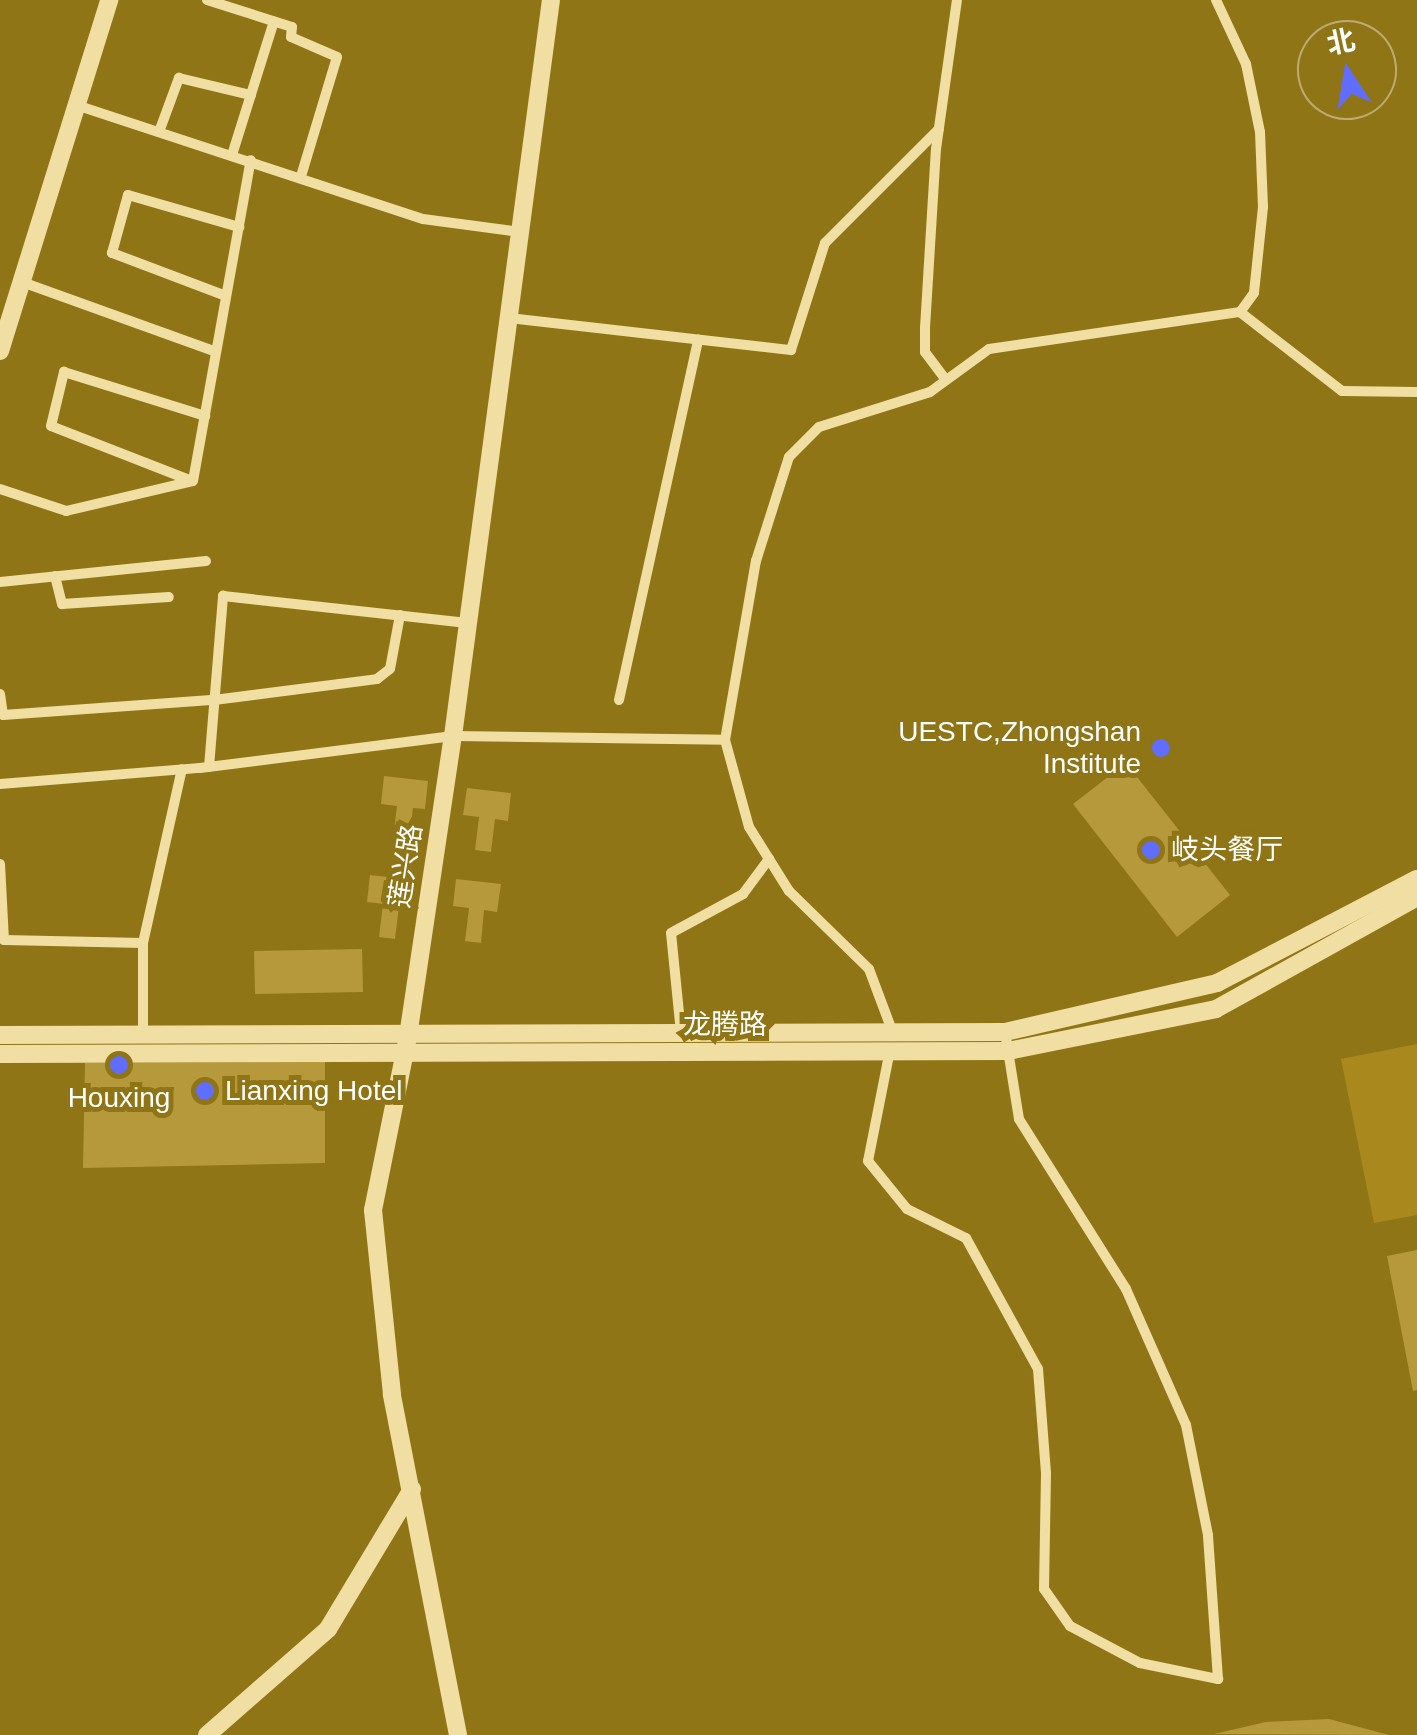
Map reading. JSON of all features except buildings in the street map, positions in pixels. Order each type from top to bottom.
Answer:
[{"type":"street","points":[[0,351],[110,0]]},
{"type":"street","points":[[206,0],[292,27],[291,37],[337,57],[302,176]]},
{"type":"street","name":"莲兴路","points":[[458,1735],[392,1394],[373,1210],[408,1036],[453,736],[551,0]]},
{"type":"street","points":[[946,380],[925,352],[939,129],[957,0]]},
{"type":"street","points":[[1005,1032],[1019,1119],[1126,1289],[1186,1426],[1208,1536],[1218,1679],[1140,1663],[1070,1626],[1044,1588],[1046,1474],[1038,1369],[966,1238],[907,1210],[868,1161],[892,1042],[869,969],[789,891],[749,827],[726,740],[756,562],[788,456],[819,427],[930,392],[989,349],[1240,312],[1254,293],[1262,206],[1260,132],[1246,64],[1216,0]]},
{"type":"street","points":[[232,155],[274,21]]},
{"type":"street","points":[[159,132],[178,78],[251,96]]},
{"type":"street","points":[[76,106],[302,176],[423,219],[520,232]]},
{"type":"street","points":[[509,318],[791,350],[824,243],[939,129]]},
{"type":"street","points":[[193,482],[251,160]]},
{"type":"street","points":[[226,296],[112,253],[128,195],[239,228]]},
{"type":"street","points":[[22,282],[216,352]]},
{"type":"street","points":[[1240,312],[1342,390],[1417,392]]},
{"type":"street","points":[[619,700],[698,340]]},
{"type":"street","points":[[193,482],[51,426],[64,372],[204,416]]},
{"type":"street","points":[[0,489],[66,511],[193,482]]},
{"type":"street","points":[[0,582],[206,560]]},
{"type":"street","points":[[56,576],[62,604],[169,597]]},
{"type":"street","points":[[209,766],[223,596],[468,623]]},
{"type":"street","points":[[0,694],[3,716],[214,700],[377,679],[390,669],[400,616]]},
{"type":"street","points":[[0,784],[182,769],[453,736],[726,740]]},
{"type":"street","points":[[143,1036],[144,943],[182,769]]},
{"type":"street","points":[[681,1033],[671,934],[743,894],[769,859]]},
{"type":"street","points":[[0,864],[4,940],[144,943]]},
{"type":"street","name":"龙腾路","points":[[0,1054],[404,1055],[892,1042],[1005,1032],[1217,984],[1417,879]]},
{"type":"street","name":"龙腾路","points":[[0,1035],[681,1033],[892,1042],[1008,1052],[1216,1010],[1417,897]]},
{"type":"street","points":[[207,1735],[328,1628],[412,1490]]},
{"type":"shaded area","points":[[1417,1044],[1417,1215],[1374,1223],[1341,1059]]},
{"type":"place","name":"UESTC,Zhongshan Institute","points":[[1161,748]]},
{"type":"place","name":"岐头餐厅","points":[[1151,850]]},
{"type":"place","name":"Houxing","points":[[119,1065]]},
{"type":"place","name":"Lianxing Hotel","points":[[205,1091]]}]
